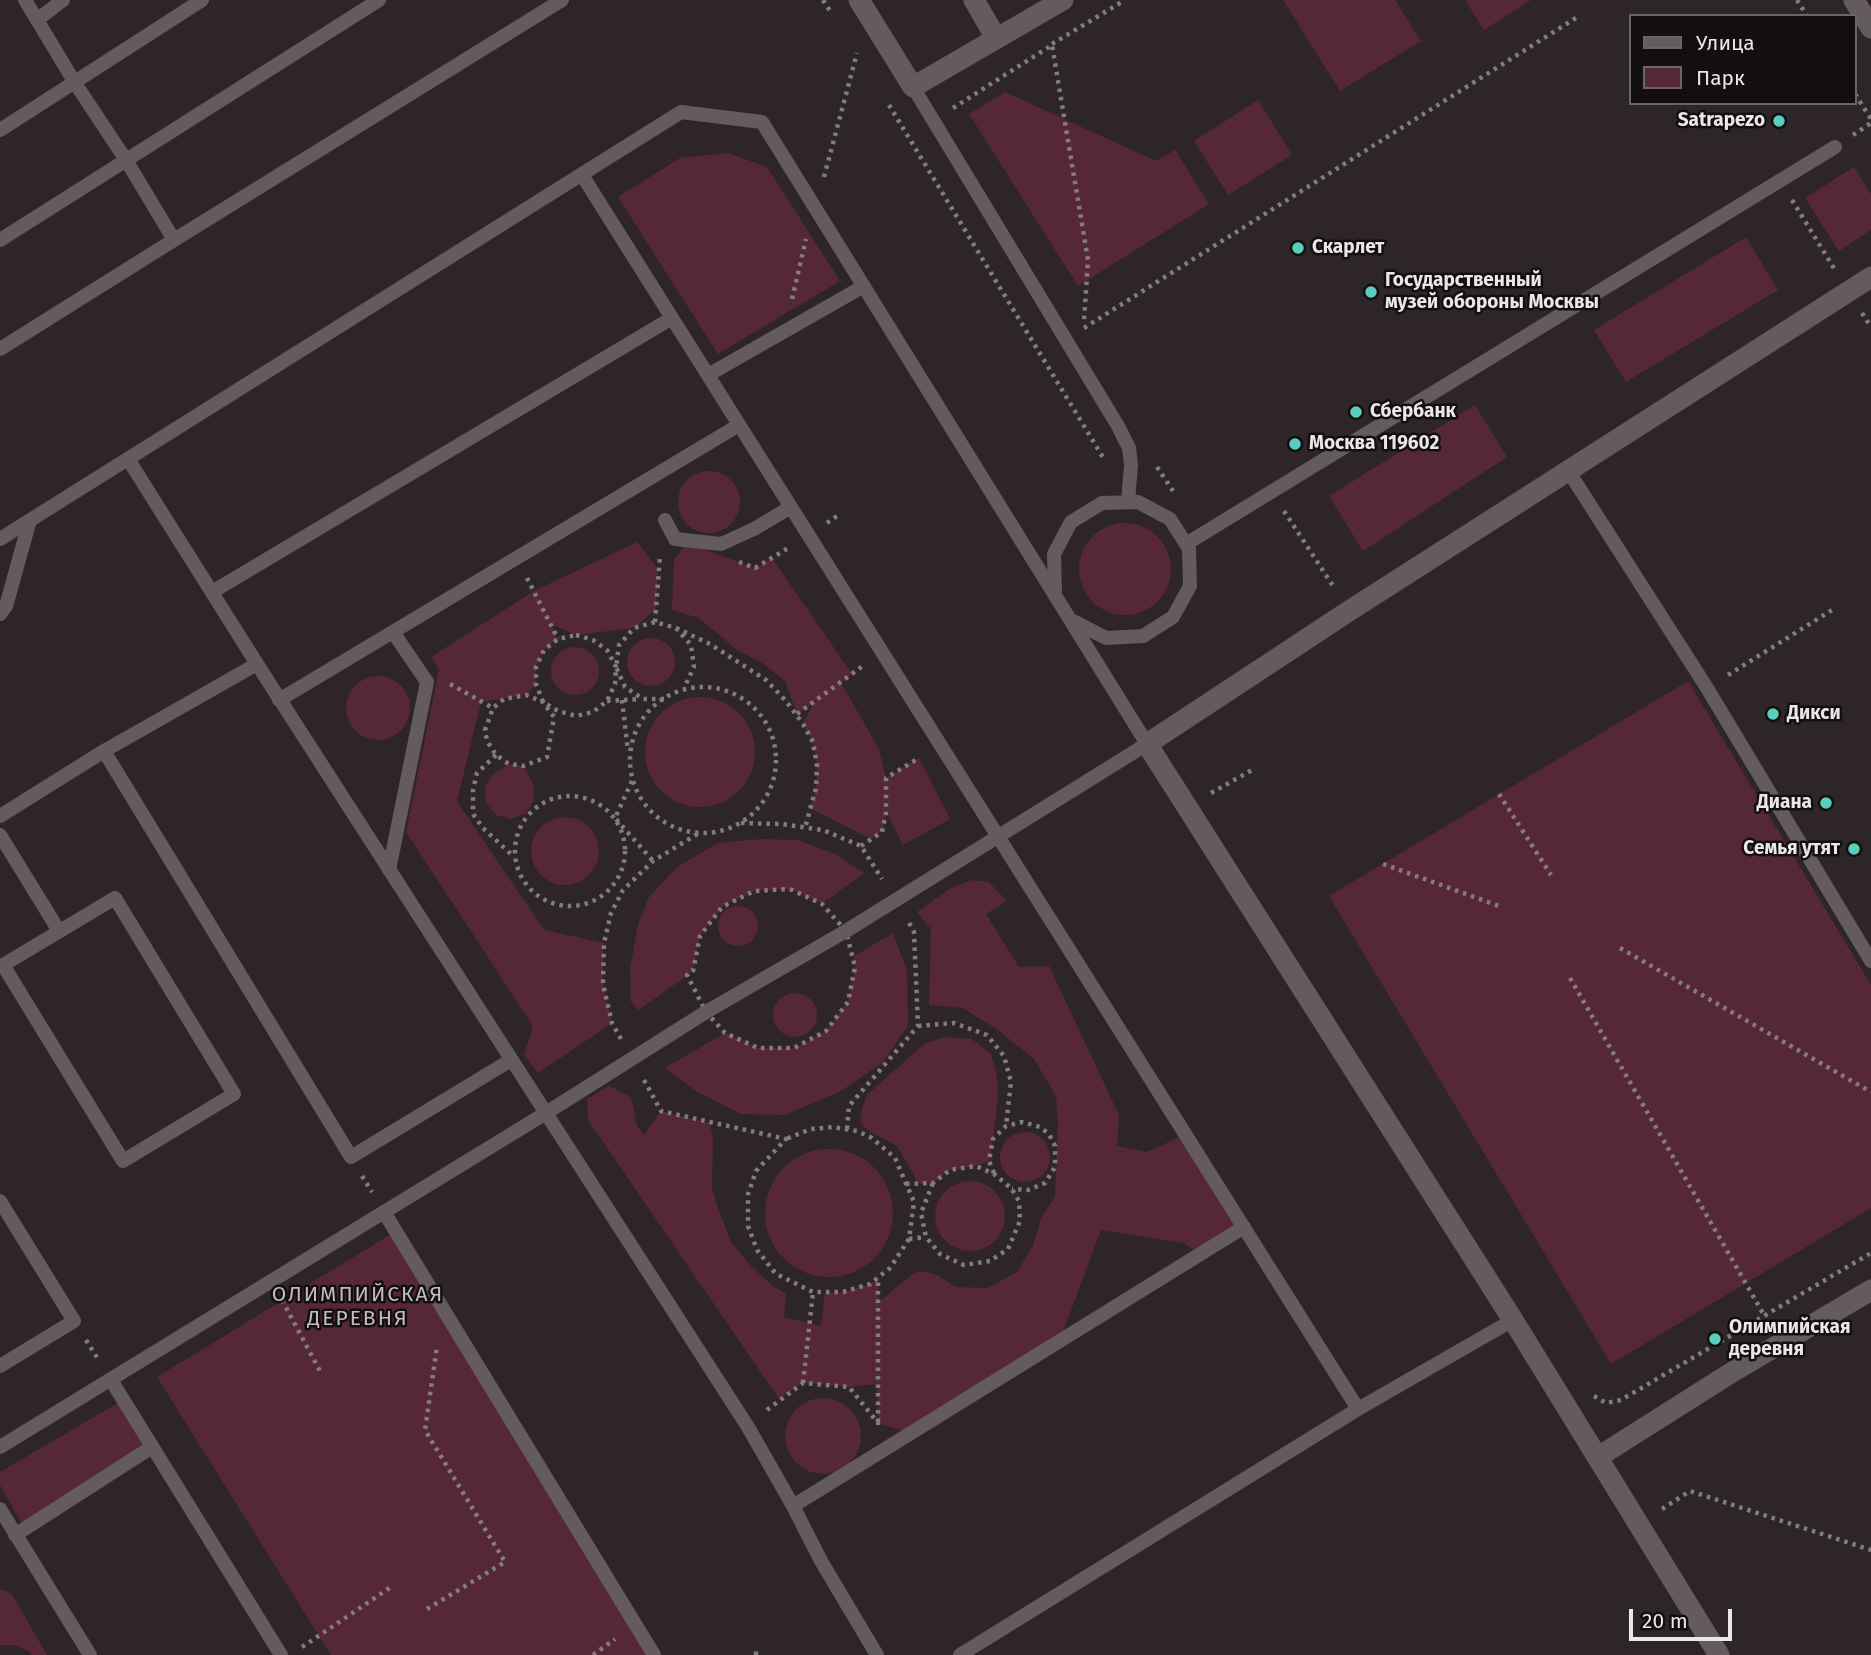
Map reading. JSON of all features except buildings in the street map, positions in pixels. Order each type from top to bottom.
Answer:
[{"type":"street","points":[[859,0],[913,87],[1063,0]]},
{"type":"street","points":[[974,0],[996,38]]},
{"type":"street","points":[[1854,0],[1871,29]]},
{"type":"street","points":[[1719,1655],[1513,1320],[1147,744],[1349,611],[1871,277]]},
{"type":"street","points":[[1598,1457],[1734,1371],[1871,1290]]},
{"type":"lane","points":[[25,0],[174,240]]},
{"type":"lane","points":[[37,20],[63,0]]},
{"type":"lane","points":[[0,130],[202,0]]},
{"type":"lane","points":[[0,240],[379,0]]},
{"type":"lane","points":[[0,349],[562,0]]},
{"type":"lane","points":[[913,87],[1082,364],[1129,448],[1132,466],[1128,502]]},
{"type":"lane","points":[[0,539],[681,113],[762,122],[1147,744],[0,1447]]},
{"type":"lane","points":[[1186,544],[1835,147]]},
{"type":"lane","points":[[582,175],[1358,1409]]},
{"type":"lane","points":[[708,375],[864,286]]},
{"type":"lane","points":[[212,592],[672,318]]},
{"type":"lane","points":[[279,700],[739,425]]},
{"type":"lane","points":[[128,459],[279,700],[748,1427],[821,1561],[877,1655]]},
{"type":"lane","points":[[1569,472],[1707,688],[1871,961]]},
{"type":"lane","points":[[1055,592],[1054,554],[1071,522],[1102,503],[1138,502],[1170,519],[1186,544],[1189,549],[1190,586],[1173,617],[1143,636],[1107,638],[1072,620]]},
{"type":"lane","points":[[665,520],[676,539],[721,544],[754,529],[791,507]]},
{"type":"lane","points":[[0,614],[6,606],[30,520]]},
{"type":"lane","points":[[389,870],[427,682],[393,632]]},
{"type":"lane","points":[[0,816],[104,751],[257,664]]},
{"type":"lane","points":[[104,751],[351,1157],[511,1060]]},
{"type":"lane","points":[[0,835],[59,931]]},
{"type":"lane","points":[[115,898],[234,1094],[123,1161],[4,965],[59,931],[115,898]]},
{"type":"lane","points":[[0,1201],[74,1321],[0,1366]]},
{"type":"lane","points":[[384,1212],[654,1655]]},
{"type":"lane","points":[[793,1506],[1244,1227]]},
{"type":"lane","points":[[960,1655],[1358,1409],[1513,1320]]},
{"type":"lane","points":[[111,1380],[281,1655]]},
{"type":"lane","points":[[15,1535],[152,1447]]},
{"type":"lane","points":[[0,1509],[90,1655]]},
{"type":"path","points":[[823,0],[837,21]]},
{"type":"path","points":[[1084,329],[1579,16]]},
{"type":"path","points":[[850,42],[864,65]]},
{"type":"path","points":[[907,136],[1052,45],[1088,260],[1082,364]]},
{"type":"path","points":[[1857,97],[1871,119]]},
{"type":"path","points":[[886,100],[1104,460]]},
{"type":"path","points":[[1780,182],[1871,327]]},
{"type":"path","points":[[1272,492],[1349,611]]},
{"type":"path","points":[[517,558],[558,639]]},
{"type":"path","points":[[1707,688],[1832,611]]},
{"type":"path","points":[[643,699],[625,687],[616,667],[607,650],[593,639],[576,635],[558,639],[544,650],[537,667],[536,684],[543,702],[554,717],[547,757],[523,765],[509,764],[496,755],[487,741],[485,730],[493,708],[504,699],[526,695],[543,702],[558,712],[576,716],[593,712],[607,701],[615,684],[616,667],[619,645],[634,628],[655,622],[676,628],[709,644],[766,680],[797,714],[813,742],[817,766],[816,788],[805,828]]},
{"type":"path","points":[[676,628],[691,645],[694,667],[684,688]]},
{"type":"path","points":[[797,714],[882,652]]},
{"type":"path","points":[[443,676],[447,682],[493,708]]},
{"type":"path","points":[[496,755],[477,773],[473,790],[473,814],[483,828],[514,857],[524,884],[547,902],[576,906],[603,896],[621,874],[625,845],[615,818],[632,782],[630,750],[641,719],[664,699],[684,688],[715,687],[743,698],[764,719],[776,746],[775,776],[762,804],[740,823]]},
{"type":"path","points":[[607,701],[664,699]]},
{"type":"path","points":[[622,700],[632,782],[647,808],[670,826],[699,833]]},
{"type":"path","points":[[861,846],[882,832],[886,813],[886,778],[941,745]]},
{"type":"path","points":[[1499,794],[1550,875]]},
{"type":"path","points":[[514,857],[519,828],[537,806],[564,795],[592,799],[615,818],[653,861]]},
{"type":"path","points":[[786,1139],[661,1111],[612,1023],[603,984],[604,943],[611,913],[623,890],[653,861],[699,833],[740,823],[781,824],[823,830],[861,846],[914,932],[918,1026],[849,1106],[847,1129]]},
{"type":"path","points":[[1383,864],[1499,906]]},
{"type":"path","points":[[1619,948],[1871,1092]]},
{"type":"path","points":[[1570,978],[1764,1315]]},
{"type":"path","points":[[918,1026],[954,1023],[987,1035],[1004,1056],[1011,1082],[1006,1126]]},
{"type":"path","points":[[994,1174],[989,1161],[993,1139],[1006,1126],[1022,1122],[1040,1127],[1049,1134],[1055,1146],[1055,1167],[1045,1182],[1028,1190],[1012,1188]]},
{"type":"path","points":[[811,1129],[847,1129],[872,1138],[895,1158],[914,1202],[909,1239],[890,1268],[870,1284],[843,1292],[813,1292],[776,1274],[757,1250],[748,1226],[748,1194],[757,1171],[786,1139],[811,1129]]},
{"type":"path","points":[[351,1157],[384,1212]]},
{"type":"path","points":[[976,1166],[994,1174],[1012,1188],[1018,1201],[1020,1221],[1008,1249],[990,1261],[964,1265],[940,1254],[926,1237],[921,1213],[933,1183],[950,1170],[976,1166]]},
{"type":"path","points":[[906,1184],[933,1183]]},
{"type":"path","points":[[909,1239],[926,1237]]},
{"type":"path","points":[[1695,1356],[1871,1252]]},
{"type":"path","points":[[877,1452],[878,1278]]},
{"type":"path","points":[[272,1281],[321,1373]]},
{"type":"path","points":[[803,1383],[813,1292]]},
{"type":"path","points":[[427,1609],[505,1562],[425,1430],[443,1307]]},
{"type":"path","points":[[74,1321],[111,1380]]},
{"type":"path","points":[[758,1418],[779,1399],[803,1383],[849,1387],[878,1423]]},
{"type":"path","points":[[1638,1522],[1690,1491],[1871,1550]]},
{"type":"path","points":[[300,1648],[391,1587]]},
{"type":"green space","points":[[1283,0],[1395,0],[1421,41],[1340,91]]},
{"type":"green space","points":[[1465,0],[1531,0],[1484,30]]},
{"type":"green space","points":[[1005,92],[1156,161],[1175,150],[1209,204],[1078,286],[969,114]]},
{"type":"green space","points":[[1258,100],[1292,155],[1228,195],[1194,141]]},
{"type":"green space","points":[[728,153],[767,167],[840,281],[718,354],[618,197],[680,158]]},
{"type":"green space","points":[[1854,167],[1871,194],[1871,230],[1839,251],[1805,198]]},
{"type":"green space","points":[[1746,237],[1778,290],[1626,382],[1594,330]]},
{"type":"green space","points":[[1475,405],[1507,457],[1363,551],[1329,496]]},
{"type":"green space","points":[[709,471],[721,473],[731,480],[738,490],[738,514],[731,524],[721,531],[709,533],[697,531],[687,524],[680,514],[678,502],[680,490],[687,480],[697,473]]},
{"type":"green space","points":[[1125,523],[1151,531],[1163,543],[1171,569],[1163,595],[1151,607],[1125,615],[1099,607],[1087,595],[1079,569],[1087,543],[1099,531]]},
{"type":"green space","points":[[637,542],[658,569],[656,609],[634,628],[576,635],[551,624],[558,639],[544,650],[536,667],[536,684],[526,695],[481,702],[457,801],[544,930],[604,943],[603,984],[612,1023],[538,1073],[524,1055],[533,1026],[406,832],[439,669],[431,657],[534,591]]},
{"type":"green space","points":[[687,543],[755,568],[772,558],[852,674],[841,683],[879,749],[886,778],[919,758],[950,819],[903,845],[887,814],[882,832],[871,839],[810,808],[816,788],[817,766],[813,742],[803,724],[813,704],[797,714],[785,681],[761,662],[737,650],[699,618],[672,610],[674,560]]},
{"type":"green space","points":[[651,638],[660,639],[668,645],[674,653],[674,671],[668,679],[660,685],[651,686],[642,685],[634,679],[628,671],[627,662],[628,653],[634,645],[642,639]]},
{"type":"green space","points":[[575,647],[592,654],[599,671],[592,688],[575,695],[558,688],[551,671],[558,654]]},
{"type":"green space","points":[[378,676],[390,678],[401,685],[408,696],[408,720],[401,731],[390,738],[378,740],[366,738],[355,731],[348,720],[346,708],[348,696],[355,685],[366,678]]},
{"type":"green space","points":[[1688,681],[1871,985],[1871,1208],[1611,1364],[1329,896]]},
{"type":"green space","points":[[700,697],[721,702],[739,713],[750,731],[755,752],[750,773],[739,791],[721,802],[700,807],[679,802],[661,791],[650,773],[645,752],[650,731],[661,713],[679,702]]},
{"type":"green space","points":[[509,764],[523,766],[533,784],[534,800],[526,813],[511,819],[496,815],[486,803],[485,787],[493,774]]},
{"type":"green space","points":[[565,817],[578,820],[589,827],[596,838],[599,851],[596,864],[589,875],[578,882],[565,885],[552,882],[541,875],[534,864],[531,851],[534,838],[541,827],[552,820]]},
{"type":"green space","points":[[762,839],[798,840],[835,854],[864,873],[822,904],[790,889],[754,891],[722,907],[700,936],[693,971],[639,1010],[631,1002],[630,969],[638,924],[649,897],[677,867],[718,843]]},
{"type":"green space","points":[[972,880],[989,882],[1007,901],[986,914],[1019,967],[1049,966],[1119,1115],[1117,1146],[1147,1152],[1186,1134],[1244,1227],[1200,1254],[1184,1243],[1101,1230],[1060,1340],[909,1433],[878,1423],[877,1384],[849,1387],[803,1383],[779,1399],[588,1120],[587,1099],[609,1086],[631,1097],[637,1126],[644,1135],[661,1111],[710,1123],[713,1141],[712,1188],[718,1208],[731,1242],[753,1268],[786,1294],[784,1317],[821,1326],[825,1292],[843,1292],[870,1284],[878,1278],[879,1302],[919,1271],[937,1275],[956,1287],[987,1288],[1017,1272],[1033,1246],[1041,1218],[1055,1197],[1058,1122],[1056,1096],[1034,1059],[998,1030],[963,1008],[929,1005],[931,929],[917,912],[951,888]]},
{"type":"green space","points":[[738,906],[752,912],[758,926],[752,940],[738,946],[724,940],[718,926],[724,912]]},
{"type":"green space","points":[[893,933],[907,971],[908,1026],[882,1063],[841,1091],[785,1115],[741,1114],[696,1091],[665,1068],[725,1033],[758,1048],[794,1048],[826,1031],[848,1002],[855,967],[853,957]]},
{"type":"green space","points":[[795,993],[811,999],[817,1015],[811,1031],[795,1037],[779,1031],[773,1015],[779,999]]},
{"type":"green space","points":[[945,1037],[972,1039],[991,1054],[997,1076],[998,1098],[993,1139],[989,1161],[950,1170],[933,1183],[919,1184],[897,1146],[860,1123],[862,1109],[867,1095],[924,1044]]},
{"type":"green space","points":[[1025,1132],[1043,1139],[1050,1157],[1043,1175],[1025,1182],[1007,1175],[1000,1157],[1007,1139]]},
{"type":"green space","points":[[829,1149],[854,1154],[874,1168],[888,1188],[893,1213],[888,1238],[874,1258],[854,1272],[829,1277],[804,1272],[784,1258],[770,1238],[765,1213],[770,1188],[784,1168],[804,1154]]},
{"type":"green space","points":[[977,1181],[990,1187],[999,1196],[1003,1202],[1003,1230],[995,1241],[984,1249],[963,1251],[945,1241],[937,1230],[935,1209],[945,1191],[956,1183]]},
{"type":"green space","points":[[396,1231],[654,1655],[331,1655],[157,1377]]},
{"type":"green space","points":[[816,1398],[830,1398],[844,1404],[855,1415],[861,1436],[858,1451],[850,1463],[830,1474],[816,1474],[802,1468],[791,1457],[785,1443],[785,1429],[791,1415],[802,1404]]},
{"type":"green space","points":[[123,1400],[152,1447],[25,1529],[0,1485],[0,1472]]},
{"type":"green space","points":[[0,1589],[11,1593],[47,1655],[31,1655],[14,1645],[0,1645]]},
{"type":"place","name":"Satrapezo","points":[[1779,121]]},
{"type":"place","name":"Скарлет","points":[[1298,248]]},
{"type":"place","name":"Государственный музей обороны Москвы","points":[[1371,292]]},
{"type":"place","name":"Сбербанк","points":[[1356,412]]},
{"type":"place","name":"Москва 119602","points":[[1295,444]]},
{"type":"place","name":"Дикси","points":[[1773,714]]},
{"type":"place","name":"Диана","points":[[1826,803]]},
{"type":"place","name":"Семья утят","points":[[1854,849]]},
{"type":"place","name":"Олимпийская деревня","points":[[1715,1339]]},
{"type":"district","name":"ОЛИМПИЙСКАЯ ДЕРЕВНЯ","points":[[358,1307]]}]
